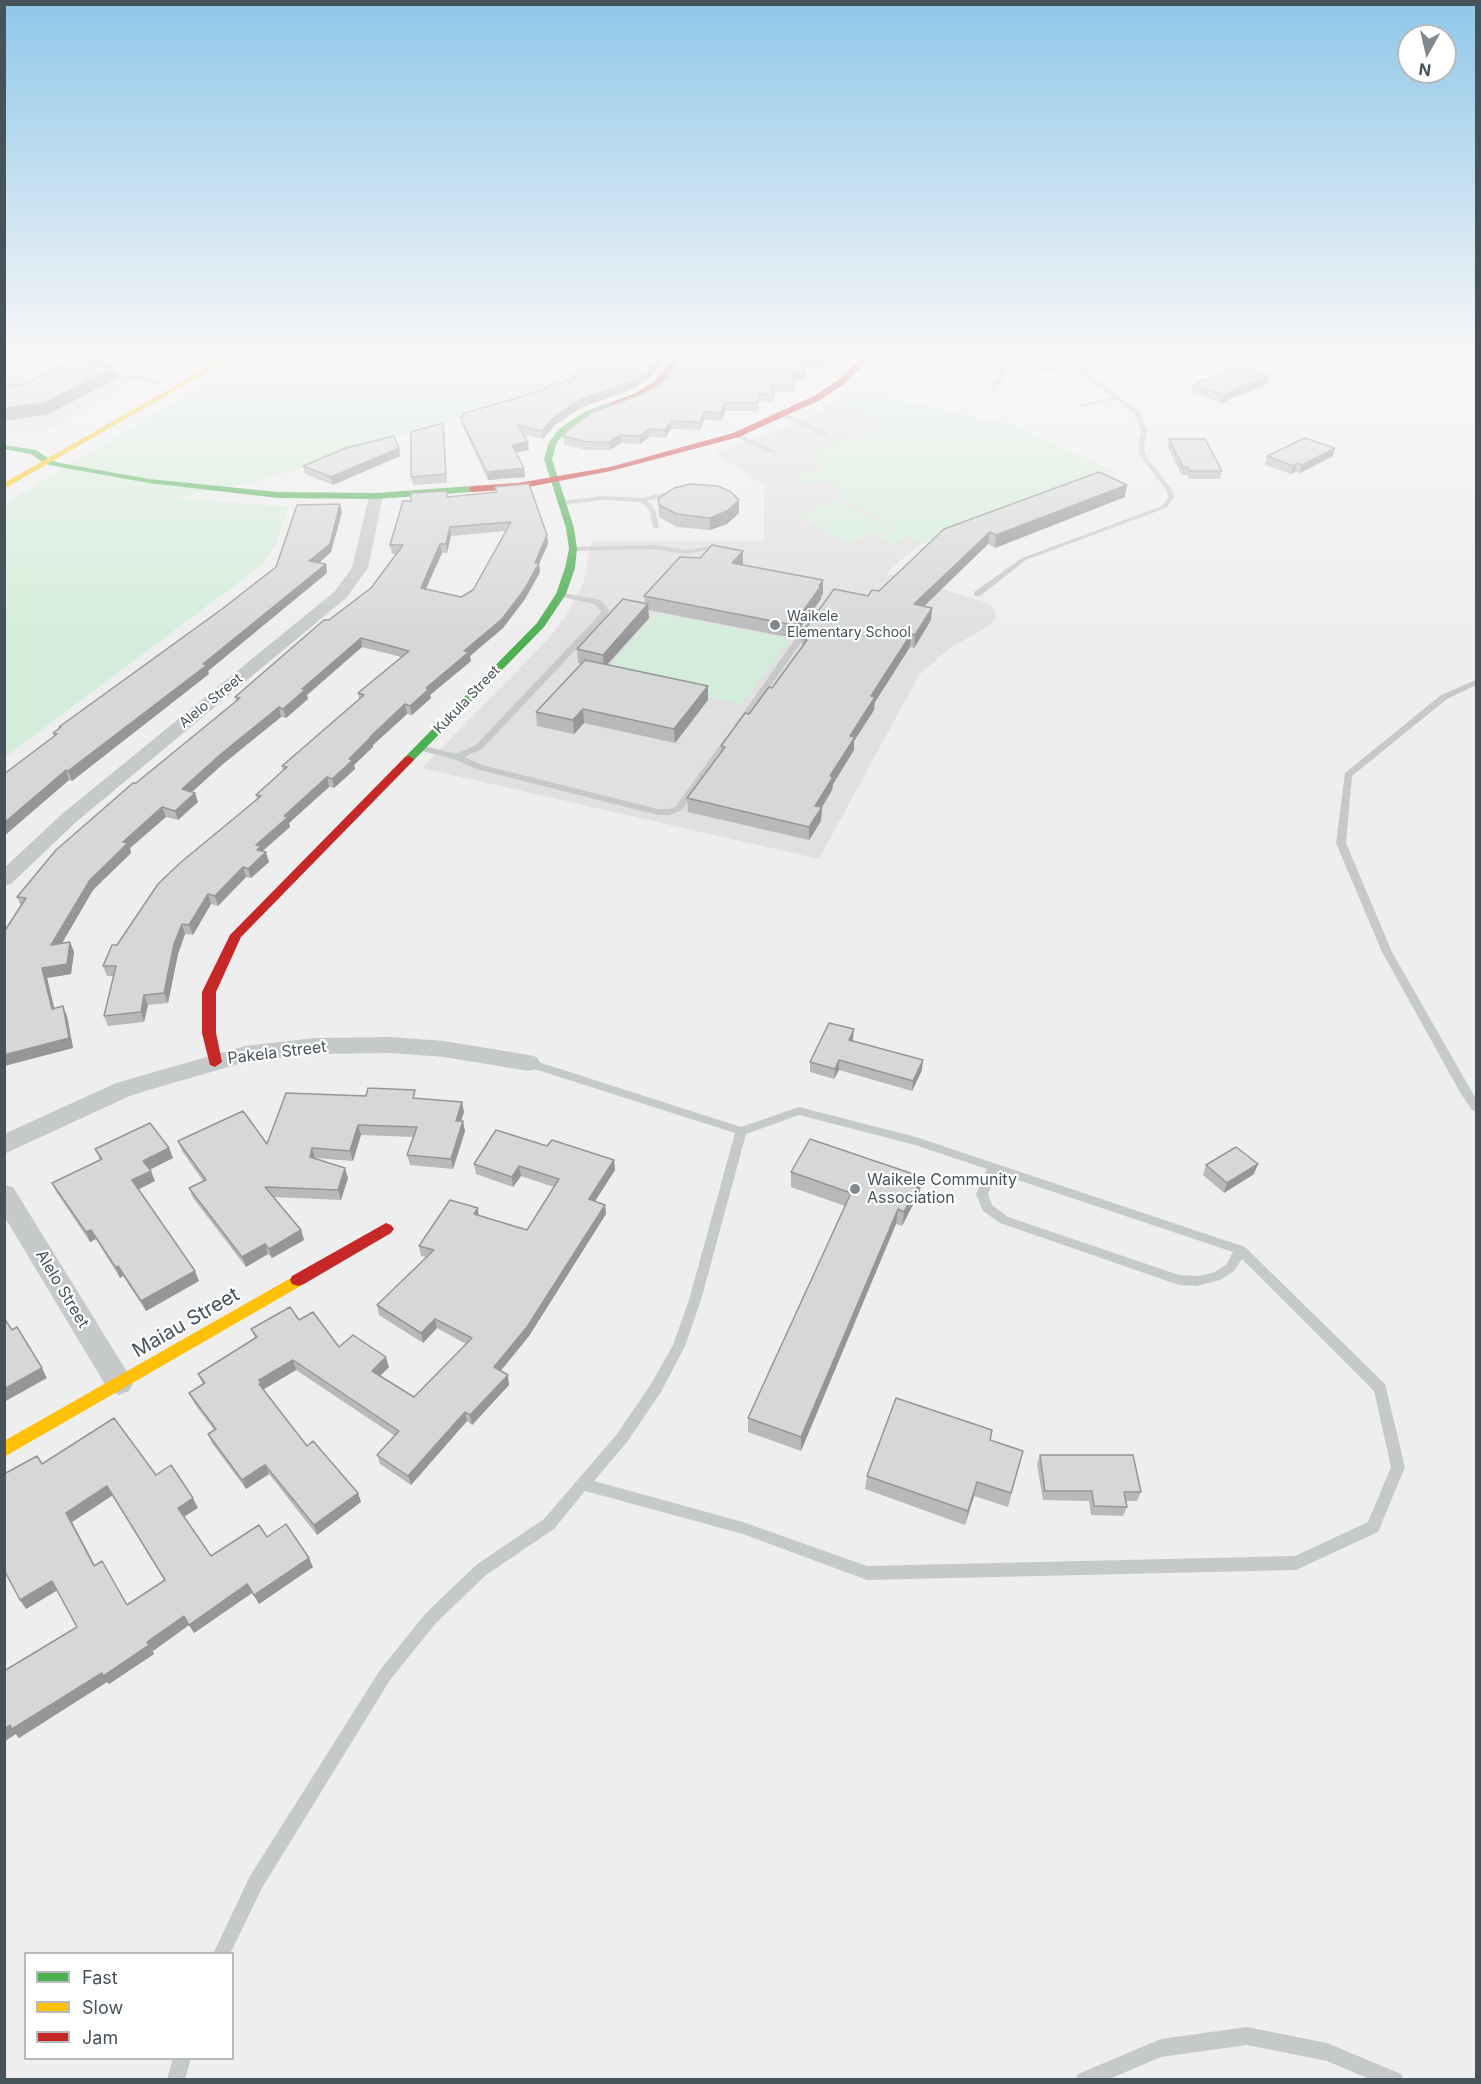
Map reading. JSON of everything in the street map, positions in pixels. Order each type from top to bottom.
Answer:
[{"type":"street","points":[[38,449],[48,462]]},
{"type":"street","points":[[38,449],[12,463],[48,462],[179,485],[278,495],[376,496],[451,492],[554,480],[689,449]]},
{"type":"street","points":[[4,487],[70,449]]},
{"type":"street","name":"Kukula Street","points":[[215,1062],[209,1033],[209,992],[236,935],[541,625],[561,594],[570,568],[573,549],[570,528],[554,480],[550,449]]},
{"type":"street","name":"Alelo Street","points":[[4,880],[69,818],[340,595],[360,568],[376,496]]},
{"type":"street","name":"Pakela Street","points":[[4,1144],[124,1089],[245,1054],[315,1046],[390,1045],[444,1049],[529,1063]]},
{"type":"street","name":"Alelo Street","points":[[4,1194],[119,1383]]},
{"type":"street","name":"Maiau Street","points":[[4,1450],[386,1229]]},
{"type":"lane","points":[[768,449],[774,452]]},
{"type":"lane","points":[[977,594],[1024,559],[1156,511],[1168,503],[1171,498],[1170,491],[1143,456],[1142,449]]},
{"type":"lane","points":[[562,503],[602,498],[642,500],[677,491]]},
{"type":"lane","points":[[642,500],[653,512],[656,527]]},
{"type":"lane","points":[[573,549],[653,547],[687,552],[716,547]]},
{"type":"lane","points":[[683,561],[687,552]]},
{"type":"lane","points":[[457,757],[480,747],[604,615],[605,610],[597,602],[561,594]]},
{"type":"lane","points":[[421,748],[457,757],[500,773],[658,812],[670,812],[679,808],[697,784],[816,616]]},
{"type":"lane","points":[[1476,682],[1444,698],[1348,775],[1341,843],[1387,952],[1476,1107]]},
{"type":"lane","points":[[529,1063],[741,1131],[799,1112],[916,1141],[1240,1250],[1380,1388],[1398,1467],[1373,1527],[1296,1563],[867,1573],[743,1528],[585,1485]]},
{"type":"lane","points":[[221,1952],[256,1882],[385,1675],[430,1618],[481,1570],[549,1524],[585,1485],[651,1397],[679,1346],[695,1300],[741,1131]]},
{"type":"lane","points":[[994,1167],[982,1194],[987,1208],[1004,1220],[1179,1280],[1197,1281],[1216,1277],[1230,1268],[1240,1250]]},
{"type":"lane","points":[[1084,2079],[1161,2048],[1246,2036],[1327,2052],[1395,2079]]},
{"type":"lane","points":[[176,2079],[181,2060]]},
{"type":"shaded area","name":"Waikele Elementary School","points":[[725,449],[1065,449],[1118,473],[922,543],[886,573],[980,600],[990,605],[996,618],[991,625],[951,647],[919,675],[819,859],[422,768],[549,638],[566,616],[584,582],[591,541],[764,541],[764,485],[715,453]]},
{"type":"green space","points":[[95,449],[361,449],[255,482],[175,498],[288,507],[276,545],[263,564],[5,757],[4,504]]},
{"type":"green space","points":[[821,449],[1065,449],[1118,473],[922,543],[910,537],[891,544],[878,536],[896,529],[836,495],[845,491],[825,480],[814,484],[799,482],[801,476],[826,468],[810,459],[817,456],[811,453]]},
{"type":"green space","points":[[838,501],[889,529],[847,543],[797,515]]},
{"type":"green space","points":[[656,613],[790,639],[742,704],[601,675]]},
{"type":"building","points":[[343,449],[396,449],[331,477],[303,466]]},
{"type":"building","points":[[411,449],[445,449],[446,474],[411,477]]},
{"type":"building","points":[[476,449],[514,449],[524,468],[487,472]]},
{"type":"building","points":[[1174,449],[1210,449],[1222,471],[1190,471],[1188,467],[1183,467]]},
{"type":"building","points":[[1281,449],[1333,449],[1302,465],[1297,463],[1293,466],[1267,456]]},
{"type":"building","points":[[1099,472],[1127,485],[996,535],[990,532],[914,604],[932,608],[915,635],[911,634],[871,696],[875,697],[850,736],[855,737],[830,776],[833,777],[815,806],[822,807],[809,827],[687,798],[725,747],[721,746],[745,713],[749,714],[769,687],[772,688],[807,640],[802,639],[810,629],[806,628],[834,589],[868,596],[872,590],[879,591],[944,529]]},
{"type":"building","points":[[529,484],[547,535],[535,563],[539,563],[524,590],[502,619],[464,651],[469,652],[426,688],[429,689],[410,706],[405,704],[370,737],[349,759],[353,760],[332,779],[327,777],[284,816],[288,817],[256,845],[261,846],[257,850],[266,852],[248,869],[243,867],[215,896],[208,894],[189,925],[182,924],[174,944],[164,993],[144,995],[141,1012],[104,1016],[116,966],[103,966],[112,945],[117,945],[158,884],[261,796],[256,795],[287,767],[282,766],[364,695],[358,693],[409,651],[361,638],[302,689],[306,689],[283,709],[279,707],[221,754],[182,789],[195,793],[175,811],[162,807],[123,842],[128,843],[90,880],[51,945],[70,942],[67,964],[42,968],[52,1009],[63,1006],[69,1038],[4,1055],[4,932],[26,898],[17,897],[56,850],[133,783],[136,783],[240,698],[235,697],[324,620],[329,620],[371,588],[403,545],[390,545],[403,501],[411,501],[411,493],[447,491],[447,497],[497,492],[495,487]],"holes":[[[511,522],[473,590],[461,597],[421,588],[440,544],[446,544],[450,527]]]},
{"type":"building","points":[[691,484],[718,486],[731,492],[739,500],[727,511],[710,518],[677,514],[659,505],[658,499],[674,488]]},
{"type":"building","points":[[340,504],[330,544],[309,561],[326,564],[203,664],[207,665],[68,771],[66,770],[4,823],[4,774],[57,734],[53,733],[61,727],[59,727],[276,567],[297,505]]},
{"type":"building","points":[[712,545],[743,551],[732,563],[823,580],[819,586],[821,586],[793,625],[644,596],[680,557],[700,558]]},
{"type":"building","points":[[623,599],[648,604],[603,655],[577,649]]},
{"type":"building","points":[[585,660],[708,686],[674,729],[583,709],[573,720],[536,712]]},
{"type":"building","points":[[829,1023],[854,1029],[849,1040],[923,1060],[913,1081],[839,1060],[835,1069],[810,1062]]},
{"type":"building","points":[[368,1088],[415,1090],[413,1098],[462,1102],[456,1121],[463,1121],[451,1159],[407,1155],[417,1127],[358,1125],[350,1151],[312,1148],[310,1157],[345,1168],[338,1190],[265,1187],[301,1230],[269,1249],[265,1244],[242,1257],[189,1188],[206,1180],[178,1141],[243,1111],[267,1144],[286,1093],[366,1096]]},
{"type":"building","points":[[150,1123],[169,1148],[143,1161],[151,1171],[132,1180],[195,1271],[141,1301],[91,1230],[86,1232],[52,1183],[102,1159],[95,1149]]},
{"type":"building","points":[[496,1130],[547,1146],[552,1140],[614,1160],[589,1199],[605,1205],[527,1327],[494,1367],[508,1375],[470,1415],[465,1412],[408,1476],[377,1455],[399,1431],[293,1360],[259,1380],[261,1383],[259,1384],[307,1446],[313,1441],[358,1493],[314,1525],[265,1465],[242,1480],[208,1434],[216,1429],[189,1393],[205,1383],[198,1374],[257,1337],[251,1329],[290,1307],[299,1320],[313,1312],[339,1347],[353,1335],[386,1357],[372,1371],[414,1397],[472,1338],[435,1319],[421,1333],[377,1305],[434,1250],[419,1246],[450,1200],[478,1208],[474,1214],[527,1230],[559,1179],[519,1166],[512,1177],[474,1164]]},
{"type":"building","points":[[810,1139],[922,1177],[904,1212],[898,1209],[801,1437],[748,1418],[851,1193],[791,1172]]},
{"type":"building","points":[[1236,1147],[1258,1164],[1227,1183],[1206,1165]]},
{"type":"building","points":[[4,1318],[12,1330],[17,1327],[42,1368],[4,1389]]},
{"type":"building","points":[[896,1398],[992,1430],[990,1440],[1023,1451],[1011,1493],[977,1482],[968,1511],[867,1476]]},
{"type":"building","points":[[114,1418],[156,1475],[171,1465],[193,1498],[178,1508],[211,1556],[259,1525],[267,1537],[286,1524],[309,1558],[254,1595],[247,1584],[189,1625],[184,1616],[147,1642],[149,1645],[103,1676],[102,1673],[12,1729],[10,1725],[4,1729],[4,1671],[77,1627],[52,1581],[20,1600],[4,1570],[4,1474],[37,1456],[42,1464]],"holes":[[[107,1486],[165,1580],[127,1605],[102,1561],[94,1566],[66,1513]]]},
{"type":"building","points":[[1040,1455],[1133,1455],[1141,1492],[1124,1492],[1127,1507],[1094,1506],[1092,1491],[1045,1491]]},
{"type":"traffic: fast","points":[[17,449],[33,452],[48,462],[60,465],[149,481],[278,495],[376,496],[472,489]]},
{"type":"traffic: fast","points":[[409,759],[541,625],[561,594],[570,568],[573,549],[570,528],[548,459],[551,449]]},
{"type":"traffic: slow","points":[[4,487],[70,449]]},
{"type":"traffic: slow","points":[[4,1450],[298,1280]]},
{"type":"traffic: jam","points":[[472,489],[518,486],[611,469],[684,449]]},
{"type":"traffic: jam","points":[[215,1062],[209,1033],[209,992],[236,935],[409,759]]},
{"type":"traffic: jam","points":[[298,1280],[386,1229]]},
{"type":"place","name":"Waikele Elementary School","points":[[775,625]]},
{"type":"place","name":"Waikele Community Association","points":[[855,1189]]}]
